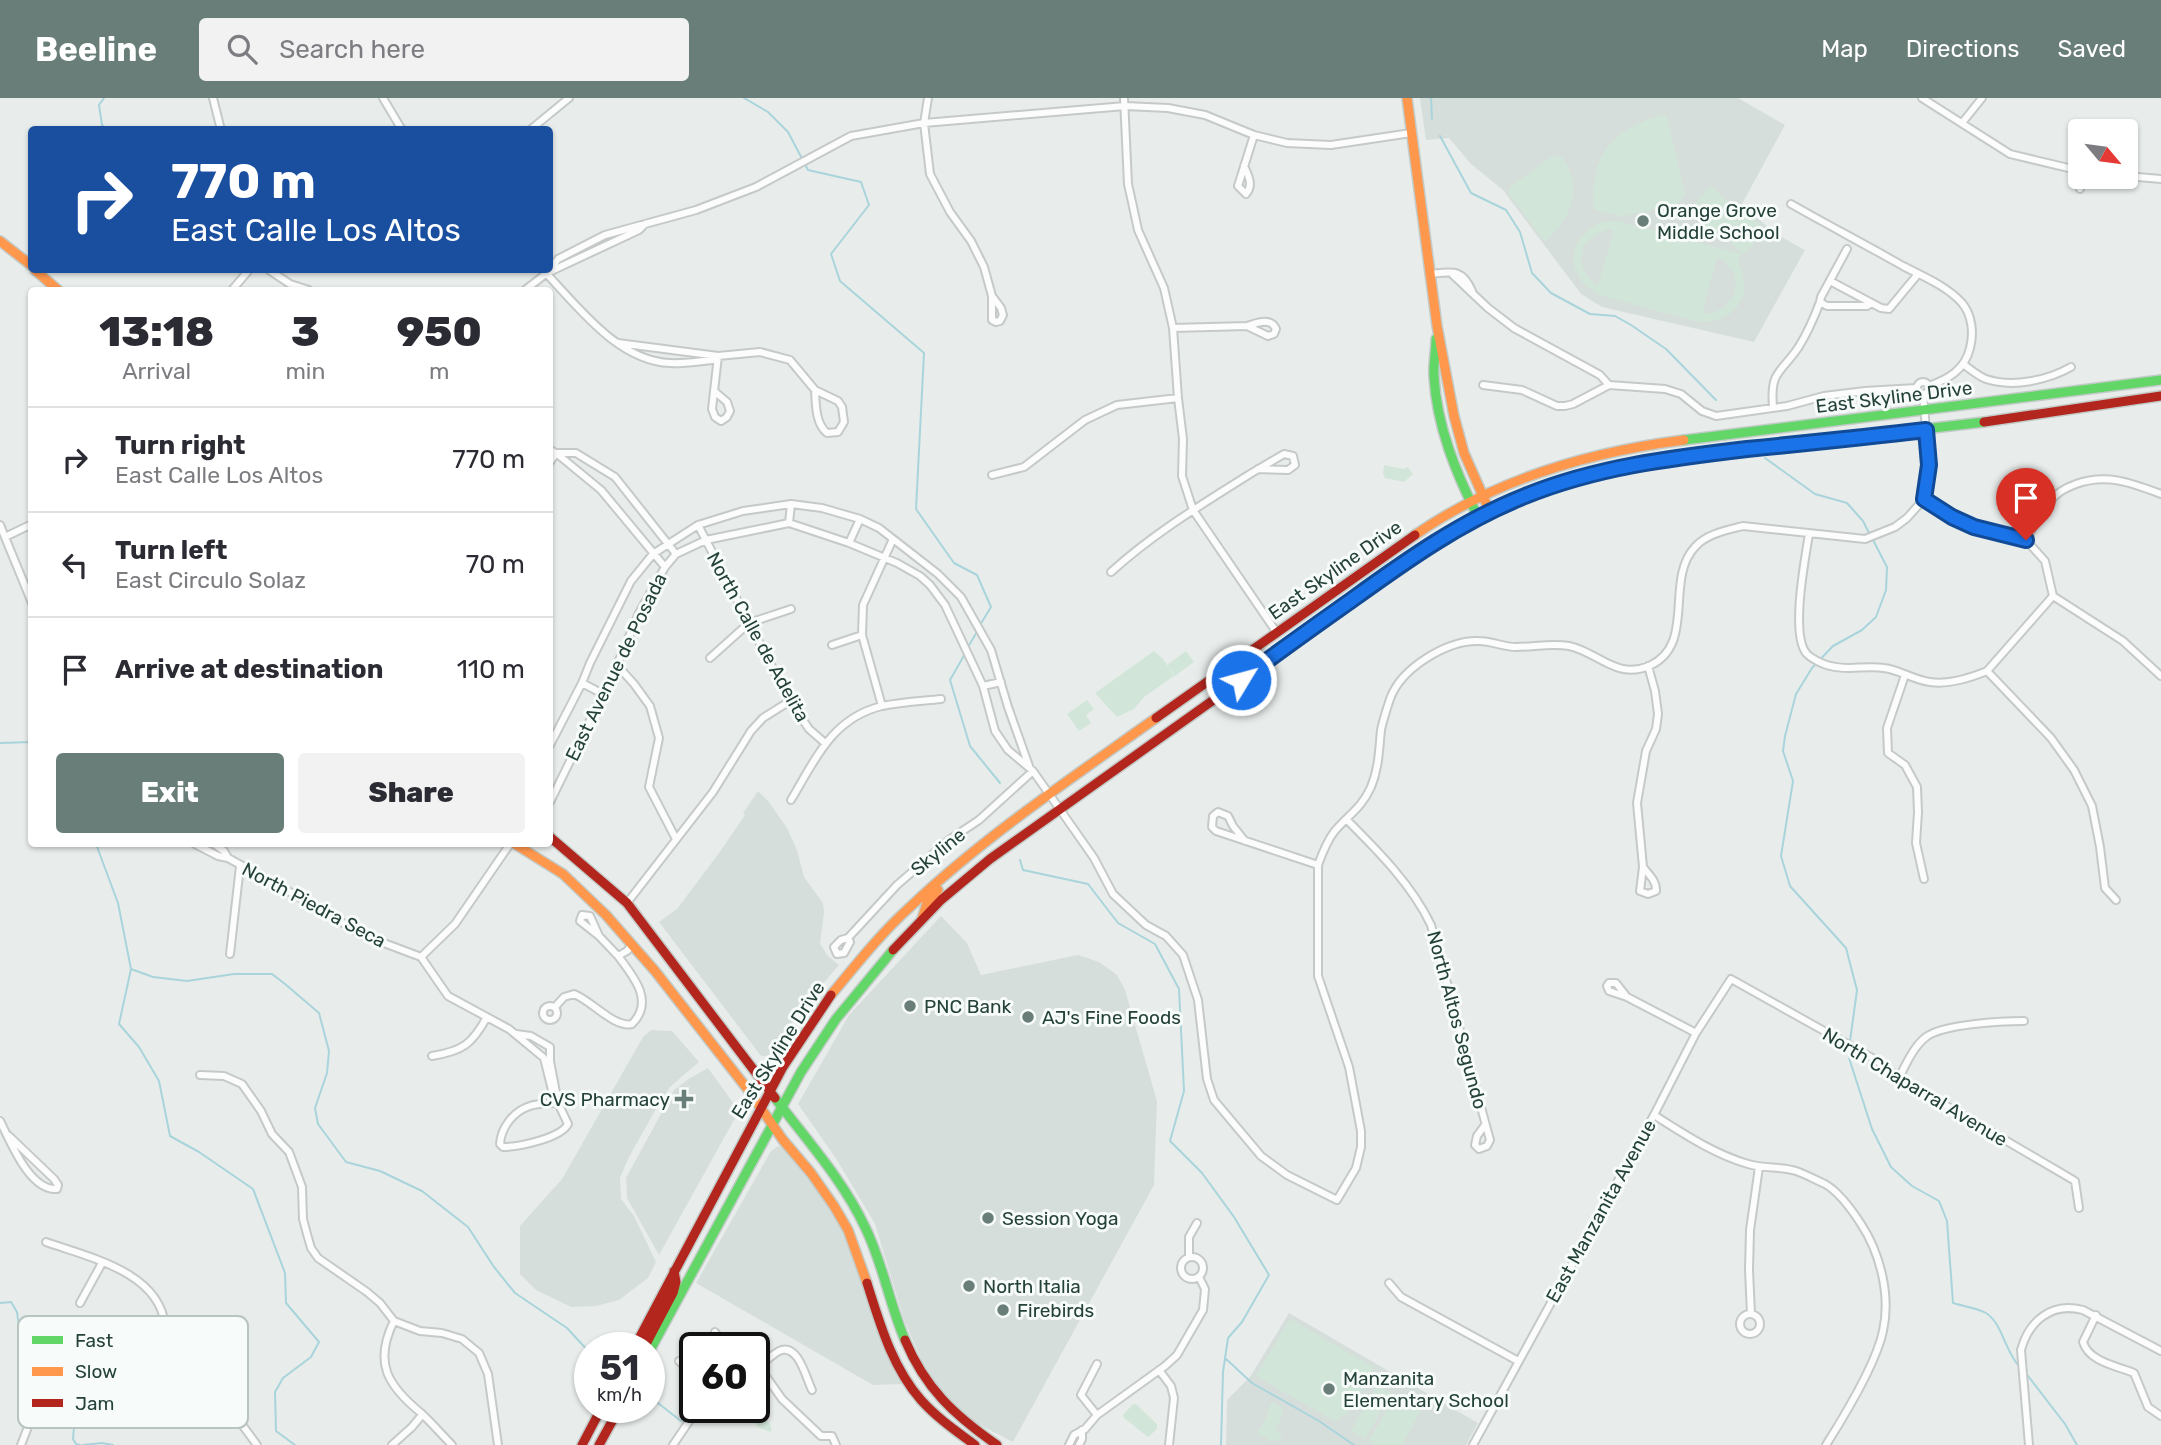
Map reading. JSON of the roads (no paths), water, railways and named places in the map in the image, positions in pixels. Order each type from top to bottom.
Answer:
[{"type":"main road","points":[[1407,98],[1437,326],[1457,430],[1490,512]]},
{"type":"main road","points":[[0,241],[28,264]]},
{"type":"main road","points":[[39,273],[55,287]]},
{"type":"main road","points":[[1437,326],[1434,377],[1440,417],[1450,455],[1478,517]]},
{"type":"main road","name":"East Skyline Drive","points":[[642,1332],[770,1091],[824,1004],[875,942],[964,858],[1430,525],[1482,495],[1564,464],[1632,447],[2161,380]]},
{"type":"main road","name":"East Skyline Drive","points":[[660,1332],[782,1105],[817,1046],[853,996],[904,936],[967,877],[1438,540],[1478,517],[1525,496],[1595,472],[1643,462],[1926,430],[2161,396]]},
{"type":"main road","points":[[1163,735],[1181,716],[1230,681],[1232,676],[1229,667]]},
{"type":"main road","points":[[922,919],[928,898],[1012,822]]},
{"type":"main road","points":[[553,839],[627,903],[846,1192],[867,1230],[902,1335],[935,1392],[973,1428],[997,1445]]},
{"type":"main road","points":[[517,847],[564,874],[606,915],[655,971],[811,1173],[848,1230],[890,1351],[901,1372],[920,1399],[939,1418],[975,1445]]},
{"type":"main road","points":[[652,1332],[673,1293],[676,1282],[674,1271]]},
{"type":"main road","points":[[582,1445],[594,1423]]},
{"type":"main road","points":[[599,1445],[611,1423]]},
{"type":"street","points":[[213,98],[220,126]]},
{"type":"street","points":[[383,98],[400,126]]},
{"type":"street","points":[[535,126],[569,98]]},
{"type":"street","points":[[928,98],[924,123],[930,174],[950,212],[971,241],[984,267],[992,296]]},
{"type":"street","points":[[1124,98],[1128,184],[1138,230],[1164,288],[1173,328],[1183,439],[1182,476],[1193,510],[1277,633]]},
{"type":"street","points":[[1922,98],[2010,154],[2068,168]]},
{"type":"street","points":[[1962,123],[1982,98]]},
{"type":"street","points":[[553,264],[606,235],[696,210],[756,187],[851,136],[924,123],[1125,106],[1168,108],[1205,115],[1254,135],[1287,143],[1331,145],[1411,133]]},
{"type":"street","points":[[1244,166],[1254,135]]},
{"type":"street","points":[[2138,177],[2161,179]]},
{"type":"street","points":[[1791,204],[1954,295],[1968,312],[1971,325],[1968,355],[1954,374],[1929,386]]},
{"type":"street","points":[[1773,407],[1773,386],[1779,368],[1796,351],[1804,338],[1821,297],[1847,249]]},
{"type":"street","points":[[1430,274],[1455,272],[1464,276],[1473,293],[1488,309],[1514,328],[1600,375],[1609,385]]},
{"type":"street","points":[[235,287],[246,273]]},
{"type":"street","points":[[274,273],[300,287]]},
{"type":"street","points":[[528,287],[543,273]]},
{"type":"street","points":[[547,273],[580,311],[618,343],[639,355],[668,363],[713,360],[718,356]]},
{"type":"street","points":[[1451,273],[1457,286],[1473,293]]},
{"type":"street","points":[[1830,281],[1881,308],[1889,309],[1918,274]]},
{"type":"street","points":[[1820,302],[1827,306],[1867,306],[1871,303]]},
{"type":"street","points":[[1173,328],[1247,327]]},
{"type":"street","points":[[618,343],[718,356],[760,352],[790,359],[815,390],[838,401],[842,407],[844,422],[838,432],[827,433],[822,429],[815,390]]},
{"type":"street","points":[[714,391],[718,356]]},
{"type":"street","points":[[1963,364],[1984,378],[2007,383],[2053,377],[2071,367]]},
{"type":"street","points":[[1916,388],[1920,382],[1929,386]]},
{"type":"street","points":[[1483,385],[1522,390],[1545,401],[1565,406],[1609,385],[1665,389],[1675,392],[1709,415],[1729,415],[1824,396],[1916,388]]},
{"type":"street","points":[[1923,394],[1928,392],[1929,386]]},
{"type":"street","points":[[1916,388],[1923,394]]},
{"type":"street","points":[[1245,841],[1228,817],[1218,812],[1213,816],[1212,827],[1216,831],[1245,841],[1318,865],[1335,831],[1362,803],[1372,785],[1378,766],[1382,728],[1391,696],[1408,672],[1431,654],[1464,642],[1481,640],[1507,647],[1569,646],[1618,668],[1648,666],[1670,648],[1676,632],[1681,576],[1686,560],[1695,546],[1725,530],[1743,527],[1865,538],[1895,527],[1908,518],[1924,499],[1929,465],[1923,394]]},
{"type":"street","points":[[992,475],[1024,467],[1086,420],[1117,405],[1178,398]]},
{"type":"street","points":[[553,452],[576,453],[615,478],[676,554]]},
{"type":"street","points":[[553,452],[601,491],[665,567]]},
{"type":"street","points":[[1111,572],[1139,547],[1193,510],[1258,469],[1283,454],[1293,456],[1295,465],[1288,470],[1258,469]]},
{"type":"street","points":[[2026,540],[2053,497],[2068,487],[2089,479],[2111,478],[2161,494]]},
{"type":"street","points":[[1924,499],[1974,527],[2026,540],[2045,561],[2053,596],[2123,641],[2161,676]]},
{"type":"street","points":[[789,523],[791,504]]},
{"type":"street","name":"East Avenue de Posada","points":[[553,739],[631,581],[653,554],[668,544],[698,525],[743,511],[791,504],[821,508],[860,519],[879,528],[938,574],[961,597],[991,650],[1031,769],[1094,858],[1113,894],[1146,925],[1166,936],[1183,955],[1198,1000],[1207,1079],[1214,1100],[1261,1156],[1287,1175],[1337,1200],[1356,1168],[1361,1147],[1361,1131],[1349,1067],[1318,976],[1318,865]]},
{"type":"street","points":[[849,543],[860,519]]},
{"type":"street","name":"East Avenue de Posada","points":[[553,796],[617,665],[639,613],[665,567],[676,554],[706,540],[789,523],[884,558],[920,576],[939,595],[983,686],[995,731],[1008,750],[1031,769]]},
{"type":"street","points":[[0,525],[28,593]]},
{"type":"street","name":"North Calle de Adelita","points":[[698,525],[790,701],[808,729],[825,743]]},
{"type":"street","points":[[5,537],[28,526]]},
{"type":"street","points":[[1809,534],[1798,615],[1800,640],[1807,654],[1828,666],[1884,668],[1930,682],[1950,682],[1987,671],[2053,596]]},
{"type":"street","points":[[882,706],[862,635],[863,605],[894,539]]},
{"type":"street","points":[[710,658],[749,623],[791,609]]},
{"type":"street","points":[[832,645],[862,635]]},
{"type":"street","points":[[617,665],[650,706],[659,738],[649,787],[676,839]]},
{"type":"street","points":[[1643,867],[1637,803],[1646,751],[1656,729],[1658,714],[1648,666]]},
{"type":"street","points":[[1987,671],[2051,738],[2074,769],[2092,806],[2105,888],[2116,900]]},
{"type":"street","points":[[1905,675],[1887,728],[1888,753],[1905,765],[1917,787],[1916,843],[1924,878]]},
{"type":"street","points":[[983,686],[1001,682]]},
{"type":"street","points":[[582,684],[603,694]]},
{"type":"street","points":[[791,800],[825,743],[839,727],[882,706],[941,699]]},
{"type":"street","points":[[627,903],[713,792],[751,731],[763,718],[790,701]]},
{"type":"street","name":"Skyline","points":[[848,938],[897,885],[949,839],[979,820],[1031,769]]},
{"type":"street","name":"North Altos Segundo","points":[[1347,820],[1421,904],[1431,925],[1485,1125]]},
{"type":"street","name":"North Piedra Seca","points":[[201,847],[218,856],[229,858]]},
{"type":"street","name":"North Piedra Seca","points":[[218,847],[240,866],[326,912],[360,934],[421,957]]},
{"type":"street","points":[[510,847],[455,924],[421,957],[448,996],[516,1034],[547,1060]]},
{"type":"street","points":[[230,954],[240,866]]},
{"type":"street","points":[[555,1007],[564,997],[574,994],[620,1024],[632,1024],[642,1011],[642,994],[618,956],[598,936]]},
{"type":"street","points":[[618,956],[632,945]]},
{"type":"street","name":"East Manzanita Avenue","points":[[1473,1445],[1696,1033],[1731,979]]},
{"type":"street","name":"North Chaparral Avenue","points":[[1731,979],[1876,1060],[1899,1078],[2075,1181],[2079,1208]]},
{"type":"street","points":[[1627,997],[1696,1033]]},
{"type":"street","points":[[432,1056],[451,1053],[464,1047],[477,1036],[487,1017]]},
{"type":"street","points":[[1899,1078],[1909,1058],[1927,1036],[1962,1025],[2024,1021]]},
{"type":"street","points":[[516,1034],[531,1036],[550,1047],[547,1060],[554,1098],[558,1103],[568,1124],[565,1130],[557,1135],[513,1147],[503,1147],[500,1143],[502,1131],[519,1112],[531,1105],[558,1103]]},
{"type":"street","points":[[200,1075],[224,1076],[242,1084],[261,1111],[272,1134],[289,1152],[302,1187],[303,1219],[311,1248],[318,1258],[380,1303],[394,1321],[420,1331],[442,1333],[462,1339],[479,1353],[488,1374],[498,1445]]},
{"type":"street","points":[[1654,1115],[1696,1142],[1727,1157],[1759,1167],[1795,1171],[1829,1186],[1853,1211],[1870,1239],[1881,1272],[1886,1303],[1884,1327],[1879,1346],[1826,1445]]},
{"type":"street","points":[[0,1121],[9,1136],[54,1179],[58,1185],[57,1189],[50,1189],[37,1181],[12,1150],[9,1136]]},
{"type":"street","points":[[1751,1314],[1750,1230],[1759,1167]]},
{"type":"street","points":[[1189,1257],[1189,1237],[1196,1223]]},
{"type":"street","points":[[46,1242],[132,1275],[150,1292],[163,1316]]},
{"type":"street","points":[[1189,1257],[1197,1257],[1203,1263],[1203,1271],[1199,1277],[1188,1279],[1182,1274],[1182,1263],[1189,1257]]},
{"type":"street","points":[[80,1303],[102,1263]]},
{"type":"street","points":[[1069,1445],[1074,1434],[1177,1355],[1203,1310],[1205,1289],[1199,1277]]},
{"type":"street","points":[[1389,1283],[1401,1297],[1518,1361]]},
{"type":"street","points":[[2029,1445],[2021,1350],[2025,1337],[2043,1315],[2070,1307],[2096,1315],[2161,1351]]},
{"type":"street","points":[[2096,1315],[2083,1342],[2085,1349],[2092,1357],[2134,1373],[2148,1407],[2161,1416]]},
{"type":"street","points":[[394,1321],[385,1351],[385,1368],[395,1389],[453,1445]]},
{"type":"street","points":[[770,1356],[788,1349],[794,1353],[812,1390]]},
{"type":"street","points":[[1097,1364],[1080,1395],[1097,1415]]},
{"type":"street","points":[[1159,1370],[1171,1386],[1174,1398],[1169,1445]]},
{"type":"street","points":[[770,1383],[782,1399],[821,1436],[832,1436],[836,1445]]},
{"type":"street","points":[[392,1445],[422,1415]]},
{"type":"street","points":[[673,1445],[688,1423]]},
{"type":"street","points":[[22,1445],[28,1428]]},
{"type":"street","points":[[244,1428],[257,1445]]},
{"type":"street","points":[[1079,1445],[1082,1430]]},
{"type":"waterway","points":[[103,126],[99,105],[104,98]]},
{"type":"waterway","points":[[744,98],[768,112],[788,132],[808,170],[861,182],[869,205],[831,254],[840,281],[924,353],[916,509],[954,563],[977,575],[991,607],[980,625]]},
{"type":"waterway","points":[[1431,98],[1432,119]]},
{"type":"waterway","points":[[1440,136],[1471,193],[1506,210],[1520,232],[1532,273],[1551,293],[1590,314],[1615,316],[1631,325],[1666,349],[1716,400]]},
{"type":"waterway","points":[[1765,458],[1815,494],[1847,503],[1863,521],[1870,535]]},
{"type":"waterway","points":[[1850,1041],[1857,990],[1846,948],[1790,886],[1781,856],[1793,781],[1783,751],[1796,694],[1812,668],[1833,646],[1862,630],[1876,617],[1886,590],[1887,567],[1873,540]]},
{"type":"waterway","points":[[968,647],[978,630]]},
{"type":"waterway","points":[[966,652],[950,680],[970,746],[1000,783]]},
{"type":"waterway","points":[[0,743],[28,742]]},
{"type":"waterway","points":[[97,847],[118,903],[131,969],[153,977],[187,981],[234,974],[272,974],[285,984],[319,1013],[329,1051],[327,1073],[315,1108],[318,1124],[346,1162],[380,1171],[422,1191],[468,1227],[515,1293],[574,1336]]},
{"type":"waterway","points":[[1020,860],[1023,870],[1088,884],[1118,923],[1155,944],[1179,989],[1184,1091],[1170,1141],[1202,1173],[1234,1217],[1269,1275],[1242,1322],[1228,1338],[1223,1372],[1221,1445]]},
{"type":"waterway","points":[[131,969],[119,1024],[139,1047],[159,1081],[170,1136],[199,1152],[253,1189],[285,1273],[286,1303],[319,1342],[311,1357],[283,1378],[275,1392],[276,1431],[295,1445]]},
{"type":"waterway","points":[[1850,1047],[1849,1058],[1872,1129],[1891,1167],[1912,1186],[1939,1201],[1947,1221],[1953,1303],[1986,1313],[1996,1323],[2019,1366]]},
{"type":"waterway","points":[[0,1303],[11,1302],[18,1319]]},
{"type":"waterway","points":[[1225,1358],[1252,1383],[1319,1421],[1354,1445]]},
{"type":"waterway","points":[[2025,1372],[2065,1424],[2077,1445]]},
{"type":"waterway","points":[[665,1408],[679,1419]]},
{"type":"waterway","points":[[74,1428],[73,1439],[80,1445]]},
{"type":"waterway","points":[[83,1445],[113,1445]]},
{"type":"place","name":"Orange Grove Middle School","points":[[1643,221]]},
{"type":"place","name":"PNC Bank","points":[[910,1006]]},
{"type":"place","name":"AJ's Fine Foods","points":[[1028,1017]]},
{"type":"place","name":"CVS Pharmacy","points":[[684,1099]]},
{"type":"place","name":"Session Yoga","points":[[988,1218]]},
{"type":"place","name":"North Italia","points":[[969,1286]]},
{"type":"place","name":"Firebirds","points":[[1003,1310]]},
{"type":"place","name":"Manzanita Elementary School","points":[[1329,1389]]}]
